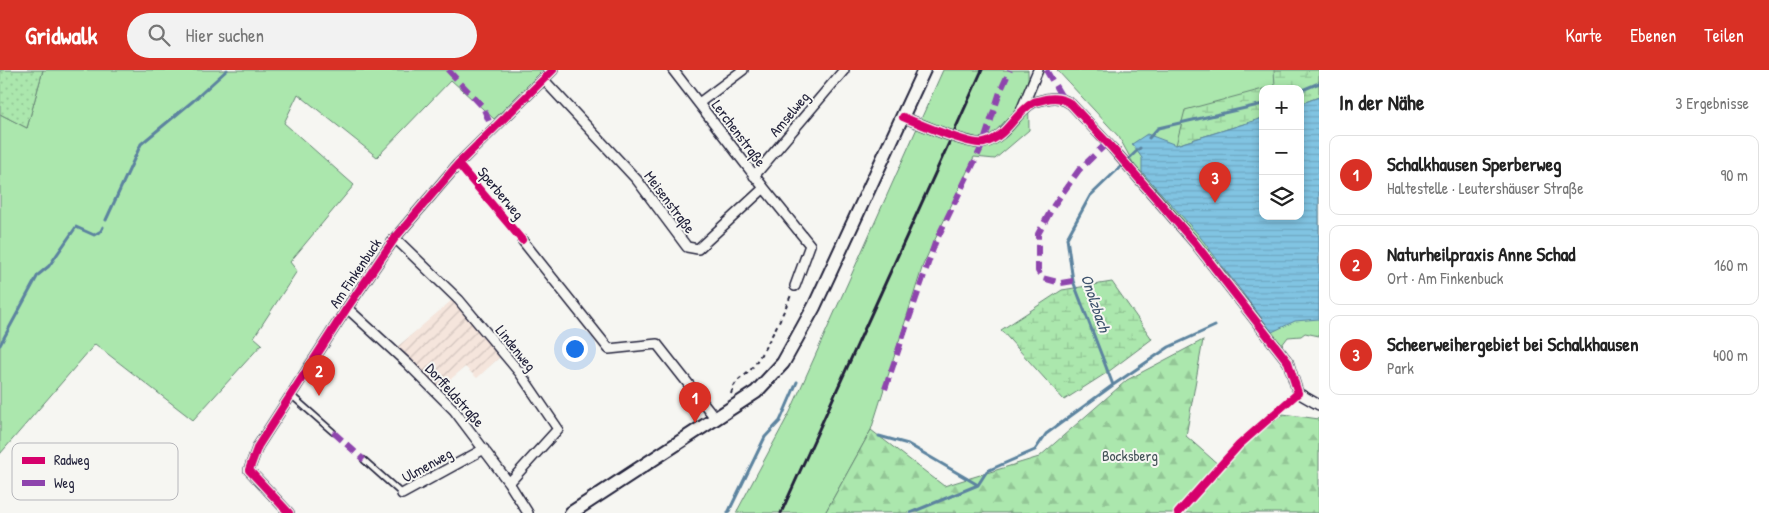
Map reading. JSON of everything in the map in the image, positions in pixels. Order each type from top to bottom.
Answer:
[{"type":"main road","points":[[571,513],[756,392],[784,363],[814,307],[924,70]]},
{"type":"street","name":"Am Finkenbuck","points":[[289,513],[249,470],[258,446],[347,308],[395,238],[458,164],[553,70]]},
{"type":"street","name":"Lerchenstraße","points":[[673,70],[764,188]]},
{"type":"street","points":[[699,104],[743,70]]},
{"type":"street","name":"Amselweg","points":[[754,176],[844,70]]},
{"type":"street","points":[[1020,113],[1038,70]]},
{"type":"street","name":"Meisenstraße","points":[[544,80],[637,180],[687,247],[698,249],[764,188]]},
{"type":"street","points":[[903,117],[968,141],[983,144],[999,135],[1020,113],[1034,102],[1051,98],[1063,99],[1071,104],[1195,243],[1288,362],[1298,393],[1319,404]]},
{"type":"street","points":[[764,188],[810,245],[795,286]]},
{"type":"street","name":"Lindenweg","points":[[395,238],[459,300],[520,373],[558,429],[509,483]]},
{"type":"street","name":"Sperberweg","points":[[522,240],[609,349],[657,344],[716,419]]},
{"type":"street","name":"Dorffeldstraße","points":[[347,308],[408,364],[454,410],[509,483],[528,513]]},
{"type":"street","name":"Ulmenweg","points":[[402,494],[484,449]]},
{"type":"lane","points":[[291,395],[333,432]]},
{"type":"lane","name":"Ulmenweg","points":[[364,460],[402,494]]},
{"type":"path","points":[[736,406],[731,394],[734,383],[750,370],[774,334],[795,286]]},
{"type":"shaded area","points":[[452,300],[501,356],[477,378],[465,367],[439,389],[396,348]]},
{"type":"green space","points":[[0,70],[43,70],[27,128],[0,114]]},
{"type":"green space","points":[[43,70],[543,70],[494,119],[451,80],[377,157],[298,94],[284,123],[354,185],[290,262],[297,271],[254,337],[262,344],[193,420],[95,344],[0,454],[0,114],[27,128]]},
{"type":"green space","points":[[943,70],[1028,70],[1029,130],[995,159],[974,157],[923,265],[871,430],[825,513],[736,513],[790,412]]},
{"type":"green space","points":[[1057,70],[1319,70],[1319,336],[1305,333],[1301,336],[1288,337],[1282,345],[1262,323],[1240,289],[1190,229],[1157,190],[1140,176],[1119,137]]},
{"type":"green space","points":[[1274,70],[1319,70],[1319,97],[1304,103],[1304,85],[1275,85]]},
{"type":"green space","points":[[1259,90],[1259,119],[1176,145],[1185,110]]},
{"type":"green space","points":[[1112,282],[1152,339],[1108,372],[1064,400],[1001,330],[1062,290]]},
{"type":"green space","name":"Bocksberg","points":[[1203,340],[1186,436],[1220,466],[1283,414],[1319,419],[1319,513],[825,513],[871,430],[944,486],[1039,457],[1127,380]]},
{"type":"water","points":[[1319,97],[1319,319],[1295,321],[1272,332],[1198,234],[1142,172],[1142,158],[1132,144],[1147,134],[1176,145],[1259,119],[1259,220],[1304,220],[1304,103]]},
{"type":"waterway","points":[[106,220],[141,144],[227,70]]},
{"type":"waterway","name":"Onolzbach","points":[[1304,89],[1319,83]]},
{"type":"waterway","name":"Onolzbach","points":[[1149,138],[1158,128],[1259,105]]},
{"type":"waterway","name":"Onolzbach","points":[[1113,385],[1073,281],[1067,238],[1090,196],[1140,148]]},
{"type":"waterway","points":[[0,345],[38,275],[49,266],[76,227],[94,235],[101,231],[103,227]]},
{"type":"waterway","name":"Onolzbach","points":[[910,513],[978,485],[987,471],[1035,450],[1046,434],[1169,347],[1215,326]]},
{"type":"waterway","points":[[728,513],[765,437],[780,421],[797,382]]},
{"type":"waterway","points":[[879,436],[908,444],[978,485]]},
{"type":"railway","points":[[781,513],[982,70]]},
{"type":"marked path","points":[[448,70],[483,107],[493,131]]},
{"type":"marked path","points":[[885,389],[935,243],[983,144],[1000,92],[1010,70]]},
{"type":"marked path","points":[[1046,70],[1063,99]]},
{"type":"marked path","points":[[1073,281],[1061,283],[1042,278],[1038,271],[1038,234],[1054,205],[1079,170],[1107,143]]},
{"type":"marked path","points":[[333,432],[364,460]]},
{"type":"cycle path","points":[[289,513],[249,470],[258,446],[347,308],[395,238],[458,164],[553,70]]},
{"type":"cycle path","points":[[903,117],[956,138],[984,143],[998,136],[1027,106],[1034,102],[1056,98],[1071,104],[1195,243],[1288,362],[1298,393]]},
{"type":"cycle path","points":[[458,164],[522,240]]},
{"type":"cycle path","points":[[1178,513],[1239,445],[1298,393]]},
{"type":"place","name":"Scheerweihergebiet bei Schalkhausen","points":[[1215,203]]},
{"type":"place","name":"Naturheilpraxis Anne Schad","points":[[319,396]]},
{"type":"place","name":"Schalkhausen Sperberweg","points":[[695,423]]}]
